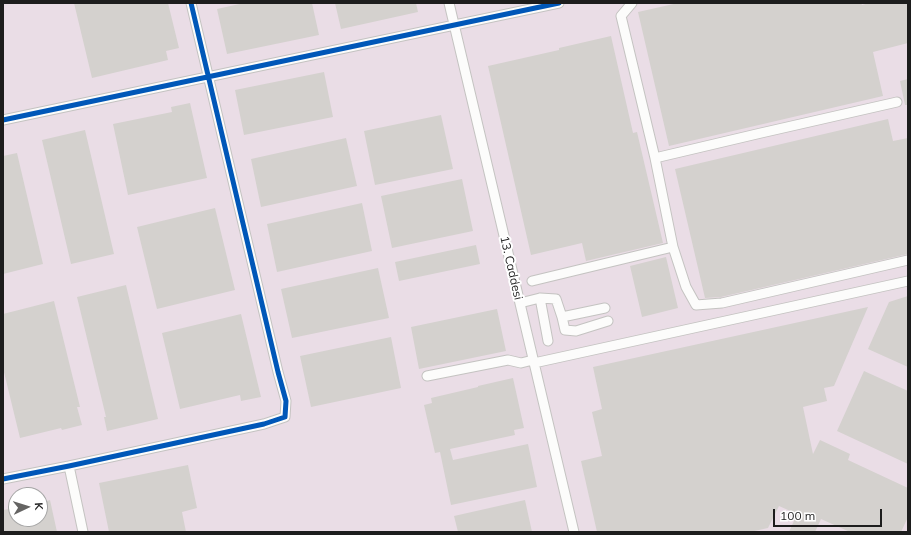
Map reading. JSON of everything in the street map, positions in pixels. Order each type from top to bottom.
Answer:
[{"type":"street","points":[[3,479],[264,424],[285,418],[286,401],[191,3]]},
{"type":"street","name":"13. Caddesi","points":[[449,3],[574,532]]},
{"type":"street","points":[[3,120],[559,3]]},
{"type":"street","points":[[632,3],[621,16],[655,158],[673,247],[686,288],[696,305],[722,303],[908,260]]},
{"type":"street","points":[[655,158],[897,102]]},
{"type":"street","points":[[532,281],[673,247]]},
{"type":"street","points":[[427,376],[508,360],[521,363],[533,361],[908,281]]},
{"type":"street","points":[[520,304],[540,298],[556,299],[565,330],[576,331],[608,321]]},
{"type":"street","points":[[540,298],[548,341]]},
{"type":"street","points":[[562,317],[605,308]]},
{"type":"street","points":[[69,466],[83,532]]},
{"type":"shaded area","points":[[3,3],[908,3],[908,532],[3,532]]},
{"type":"building","points":[[74,3],[168,3],[179,48],[166,51],[168,60],[92,78]]},
{"type":"building","points":[[244,3],[312,3],[319,35],[227,54],[217,9]]},
{"type":"building","points":[[335,3],[416,3],[418,12],[341,29]]},
{"type":"building","points":[[678,3],[861,3],[862,5],[869,3],[908,3],[908,43],[873,52],[883,96],[669,146],[638,12]]},
{"type":"building","points":[[611,36],[633,133],[637,132],[663,243],[586,261],[582,243],[531,255],[488,66],[559,50],[559,48]]},
{"type":"building","points":[[324,72],[333,117],[244,135],[235,90]]},
{"type":"building","points":[[908,79],[908,105],[905,105],[900,81]]},
{"type":"building","points":[[190,103],[207,178],[128,195],[113,124],[172,112],[171,107]]},
{"type":"building","points":[[441,115],[453,169],[375,185],[364,131]]},
{"type":"building","points":[[888,119],[893,141],[908,138],[908,254],[721,297],[705,298],[675,169]]},
{"type":"building","points":[[85,130],[114,254],[71,264],[42,140]]},
{"type":"building","points":[[346,138],[357,186],[261,207],[251,159]]},
{"type":"building","points":[[17,153],[43,264],[3,274],[3,156]]},
{"type":"building","points":[[462,179],[473,231],[392,248],[381,196]]},
{"type":"building","points":[[362,203],[372,251],[277,272],[267,224]]},
{"type":"building","points":[[215,208],[235,290],[157,309],[137,227]]},
{"type":"building","points":[[476,245],[480,264],[399,281],[395,262]]},
{"type":"building","points":[[666,257],[678,308],[642,317],[630,266]]},
{"type":"building","points":[[378,268],[389,318],[292,338],[281,289]]},
{"type":"building","points":[[126,285],[158,419],[107,431],[104,417],[106,417],[77,297]]},
{"type":"building","points":[[908,296],[908,367],[868,349],[889,302]]},
{"type":"building","points":[[54,301],[80,407],[77,407],[82,425],[62,430],[61,428],[20,438],[3,368],[3,314]]},
{"type":"building","points":[[868,307],[834,386],[824,388],[827,401],[803,407],[813,454],[820,440],[850,454],[848,460],[908,488],[908,517],[901,532],[850,532],[821,519],[815,532],[789,532],[797,514],[779,506],[768,528],[750,532],[597,532],[581,461],[602,456],[592,412],[602,409],[593,367]]},
{"type":"building","points":[[497,309],[506,351],[419,369],[411,327]]},
{"type":"building","points":[[241,314],[261,397],[241,401],[240,395],[180,409],[162,333]]},
{"type":"building","points":[[391,337],[401,388],[311,407],[300,356]]},
{"type":"building","points":[[864,371],[908,391],[908,464],[837,431]]},
{"type":"building","points":[[513,378],[524,428],[514,430],[515,435],[450,449],[453,460],[528,444],[537,487],[451,505],[440,452],[435,453],[424,405],[432,403],[431,398]]},
{"type":"building","points":[[188,465],[197,508],[182,512],[186,532],[109,532],[99,483]]},
{"type":"building","points":[[50,500],[57,532],[3,532],[3,510],[8,509],[8,527],[48,527],[48,501]]},
{"type":"building","points":[[525,500],[532,532],[458,532],[454,516]]},
{"type":"cycle path","points":[[3,479],[264,424],[285,417],[286,401],[191,3]]},
{"type":"cycle path","points":[[3,120],[559,3]]}]
